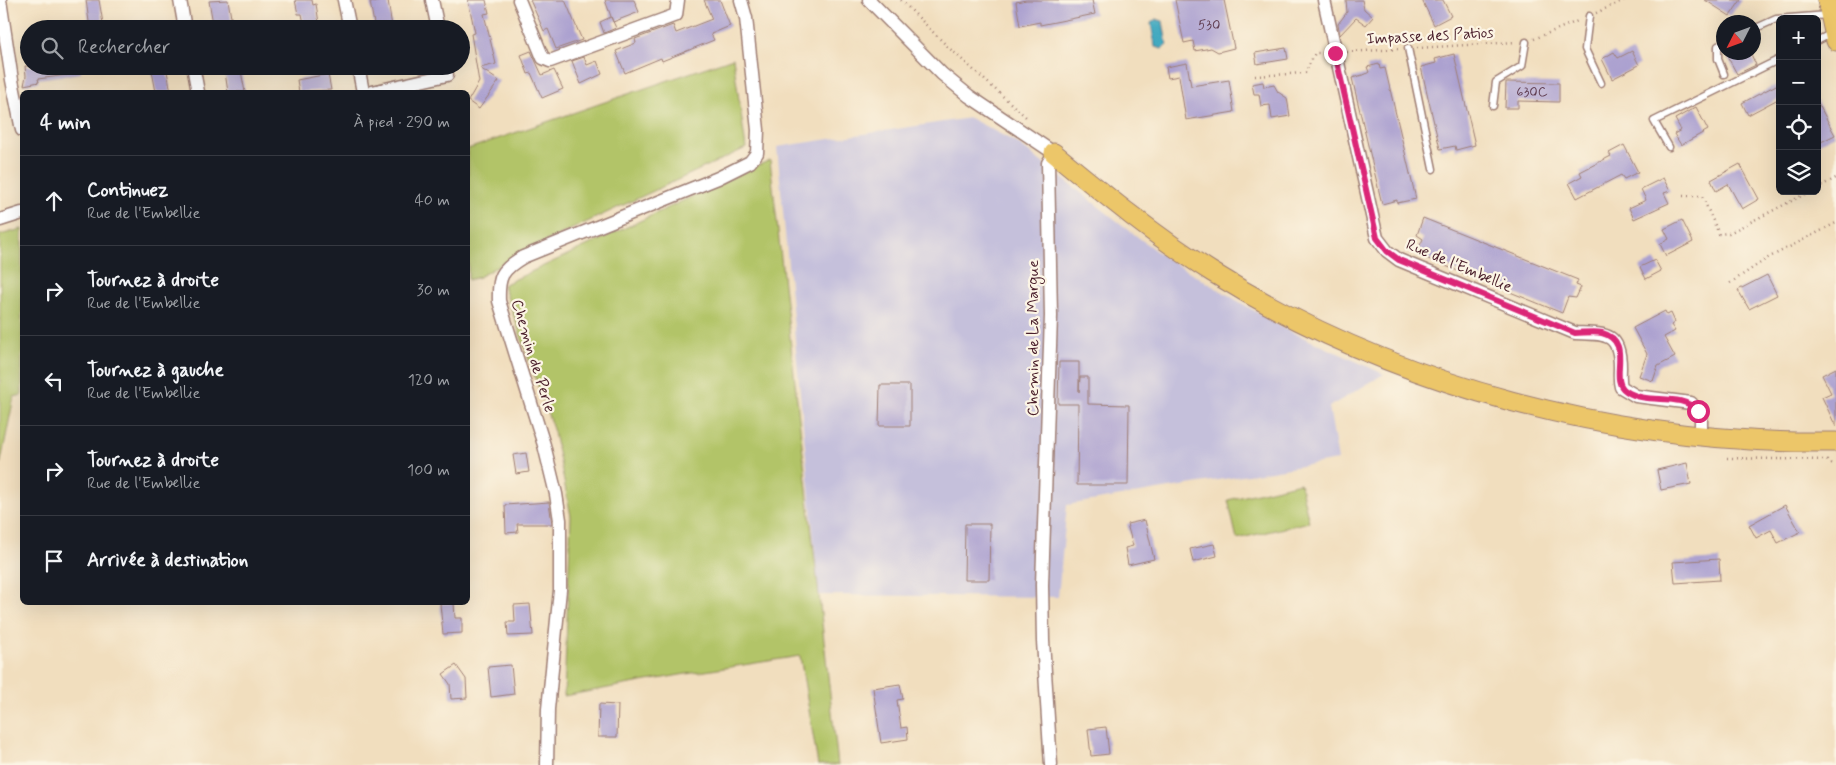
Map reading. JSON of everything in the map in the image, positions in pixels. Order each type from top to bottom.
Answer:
[{"type":"main road","points":[[1054,153],[1144,226],[1212,272],[1280,310],[1361,348],[1439,379],[1520,404],[1630,427],[1701,436],[1836,442]]},
{"type":"street","points":[[0,0],[20,120]]},
{"type":"street","points":[[180,0],[183,20]]},
{"type":"street","points":[[344,0],[348,20]]},
{"type":"street","points":[[432,0],[436,20]]},
{"type":"street","points":[[519,0],[543,58],[550,61],[676,15],[678,0]]},
{"type":"street","name":"Chemin de Perle","points":[[547,765],[548,709],[560,590],[560,520],[544,445],[499,301],[498,285],[502,274],[509,266],[522,257],[718,178],[750,162],[757,153],[758,130],[746,18],[741,0]]},
{"type":"street","points":[[869,0],[942,74],[969,96],[1054,153]]},
{"type":"street","name":"Rue de l'Embellie","points":[[1324,0],[1377,238],[1387,251],[1399,260],[1575,333],[1600,332],[1612,338],[1619,348],[1621,386],[1636,396],[1691,403],[1701,416],[1701,436]]},
{"type":"street","points":[[195,75],[198,90]]},
{"type":"street","points":[[360,75],[363,90]]},
{"type":"street","points":[[381,90],[447,75]]},
{"type":"street","name":"Chemin de La Margue","points":[[1051,765],[1042,586],[1051,316],[1048,163],[1054,153]]},
{"type":"street","points":[[0,220],[20,214]]},
{"type":"lane","points":[[1589,16],[1586,49],[1601,83]]},
{"type":"lane","points":[[1761,26],[1776,19],[1828,26]]},
{"type":"lane","points":[[1493,106],[1496,82],[1522,66],[1526,42]]},
{"type":"lane","points":[[1408,48],[1433,169]]},
{"type":"lane","points":[[1718,60],[1724,74]]},
{"type":"lane","points":[[1669,147],[1654,121],[1778,60]]},
{"type":"path","points":[[901,0],[948,47],[1029,120]]},
{"type":"path","name":"Impasse des Patios","points":[[1255,76],[1305,73],[1315,54],[1526,42],[1624,0]]},
{"type":"path","points":[[1821,186],[1836,178]]},
{"type":"path","points":[[1683,196],[1702,196],[1719,234],[1729,233],[1803,195]]},
{"type":"path","points":[[1730,283],[1768,258],[1836,223]]},
{"type":"path","points":[[1727,458],[1826,460],[1834,465]]},
{"type":"shaded area","points":[[970,118],[1017,143],[1161,255],[1283,328],[1384,374],[1329,407],[1338,460],[1067,505],[1058,597],[819,595],[777,147]]},
{"type":"green space","points":[[733,58],[746,148],[516,255],[479,277],[470,279],[470,148]]},
{"type":"green space","points":[[770,160],[838,765],[818,765],[800,656],[564,696],[571,516],[554,432],[503,285]]},
{"type":"green space","points":[[20,230],[20,396],[14,397],[0,466],[0,235]]},
{"type":"green space","points":[[1300,483],[1309,522],[1237,539],[1228,500]]},
{"type":"water","points":[[1156,19],[1163,21],[1167,45],[1162,49],[1155,47],[1151,23]]},
{"type":"building","points":[[86,0],[99,0],[102,20],[89,20]]},
{"type":"building","points":[[228,0],[231,20],[212,20],[209,1]]},
{"type":"building","points":[[295,0],[312,0],[313,5],[316,4],[319,20],[303,20],[302,14],[298,14]]},
{"type":"building","points":[[388,0],[391,20],[373,20],[370,2]]},
{"type":"building","points":[[468,0],[486,0],[489,13],[484,14],[496,64],[480,68],[499,81],[479,109],[470,102],[470,98],[479,82],[471,34],[475,33]]},
{"type":"building","points":[[530,0],[565,0],[582,40],[556,49],[548,29],[544,31]]},
{"type":"building","points":[[605,0],[634,0],[639,12],[613,22]]},
{"type":"building","points":[[704,0],[720,0],[730,26],[711,34],[714,40],[662,61],[661,58],[625,73],[616,51],[636,43],[635,39],[673,25],[676,33],[712,19]]},
{"type":"building","points":[[1026,0],[1092,0],[1095,14],[1040,25],[1040,22],[1020,26],[1016,2]]},
{"type":"building","points":[[1175,0],[1224,0],[1234,48],[1218,52],[1211,48],[1195,51],[1193,41],[1184,43]]},
{"type":"building","points":[[1346,0],[1362,0],[1364,9],[1373,17],[1366,25],[1356,18],[1340,35],[1338,24],[1347,12]]},
{"type":"building","points":[[1422,0],[1443,0],[1451,16],[1434,25]]},
{"type":"building","points":[[1705,0],[1741,0],[1731,15]]},
{"type":"building","points":[[611,17],[616,28],[604,33],[600,22]]},
{"type":"building","points":[[1286,48],[1288,59],[1257,64],[1255,53]]},
{"type":"building","points":[[531,51],[542,75],[554,70],[563,89],[542,98],[531,73],[528,74],[521,55]]},
{"type":"building","points":[[1632,51],[1639,65],[1612,79],[1602,59],[1614,52],[1618,58]]},
{"type":"building","points":[[1454,54],[1475,145],[1456,150],[1455,146],[1440,149],[1421,67],[1436,63],[1435,59]]},
{"type":"building","points":[[584,57],[587,65],[597,61],[602,74],[581,84],[572,61]]},
{"type":"building","points":[[1729,60],[1754,60],[1756,65],[1737,74]]},
{"type":"building","points":[[1187,63],[1191,86],[1229,80],[1234,112],[1186,120],[1179,76],[1168,78],[1166,67]]},
{"type":"building","points":[[1379,64],[1380,69],[1385,68],[1416,199],[1397,203],[1397,200],[1382,204],[1352,78],[1366,74],[1369,72],[1367,67]]},
{"type":"building","points":[[67,75],[38,79],[39,82],[24,85],[26,76]]},
{"type":"building","points":[[153,75],[168,75],[171,90],[156,90]]},
{"type":"building","points":[[225,75],[242,75],[245,90],[228,90]]},
{"type":"building","points":[[328,75],[331,90],[299,90],[297,80]]},
{"type":"building","points":[[1263,82],[1264,87],[1274,85],[1278,92],[1287,98],[1290,116],[1272,119],[1270,105],[1261,106],[1259,94],[1254,94],[1252,84]]},
{"type":"building","points":[[1506,82],[1559,83],[1559,102],[1518,101],[1518,108],[1505,108]]},
{"type":"building","points":[[1776,85],[1776,100],[1748,115],[1742,103]]},
{"type":"building","points":[[1696,107],[1708,130],[1681,145],[1674,134],[1681,130],[1675,119]]},
{"type":"building","points":[[1821,109],[1835,135],[1821,142]]},
{"type":"building","points":[[1624,145],[1638,172],[1624,179],[1621,175],[1577,198],[1569,183],[1582,176],[1580,172],[1611,156],[1609,153]]},
{"type":"building","points":[[1740,164],[1759,199],[1742,209],[1728,184],[1716,191],[1711,180]]},
{"type":"building","points":[[1663,178],[1670,191],[1664,193],[1669,203],[1634,219],[1629,208],[1646,200],[1641,189]]},
{"type":"building","points":[[1423,218],[1578,280],[1576,285],[1581,287],[1576,298],[1568,297],[1562,313],[1416,254],[1423,239],[1417,235]]},
{"type":"building","points":[[1682,220],[1693,242],[1666,256],[1660,244],[1669,239],[1664,229]]},
{"type":"building","points":[[1655,260],[1661,271],[1646,279],[1640,267]]},
{"type":"building","points":[[1767,275],[1777,295],[1749,309],[1738,290]]},
{"type":"building","points":[[1665,311],[1667,315],[1671,313],[1675,322],[1671,325],[1675,331],[1664,337],[1675,357],[1658,366],[1653,381],[1639,376],[1647,354],[1633,328]]},
{"type":"building","points":[[1059,362],[1079,362],[1079,392],[1080,377],[1088,377],[1088,404],[1129,405],[1128,485],[1077,485],[1078,404],[1058,404]]},
{"type":"building","points":[[1836,368],[1836,427],[1822,397],[1831,393],[1822,375]]},
{"type":"building","points":[[880,385],[910,385],[910,426],[879,426]]},
{"type":"building","points":[[526,453],[529,472],[516,474],[513,455]]},
{"type":"building","points":[[1687,463],[1691,484],[1661,490],[1657,470]]},
{"type":"building","points":[[549,502],[552,524],[517,524],[518,532],[506,533],[505,505]]},
{"type":"building","points":[[1785,505],[1800,532],[1778,543],[1771,530],[1756,538],[1749,525]]},
{"type":"building","points":[[1145,520],[1154,559],[1128,565],[1125,548],[1133,546],[1127,524]]},
{"type":"building","points":[[965,524],[990,524],[989,580],[964,580]]},
{"type":"building","points":[[1214,544],[1217,556],[1193,562],[1190,549]]},
{"type":"building","points":[[1719,559],[1720,580],[1675,583],[1673,562]]},
{"type":"building","points":[[530,604],[533,635],[508,636],[507,622],[515,622],[514,605]]},
{"type":"building","points":[[440,605],[454,605],[455,618],[462,618],[462,633],[443,634]]},
{"type":"building","points":[[456,665],[466,679],[467,698],[451,699],[450,684],[443,674]]},
{"type":"building","points":[[511,665],[514,694],[491,697],[488,667]]},
{"type":"building","points":[[900,684],[903,699],[897,700],[901,728],[907,727],[908,739],[881,743],[873,688]]},
{"type":"building","points":[[599,704],[618,705],[617,737],[598,737]]},
{"type":"building","points":[[1106,727],[1109,754],[1091,756],[1088,729]]},
{"type":"route","points":[[1335,53],[1377,238],[1387,251],[1399,260],[1575,333],[1588,334],[1600,332],[1612,338],[1619,348],[1619,381],[1626,391],[1636,396],[1682,400],[1691,403],[1698,411]]}]
